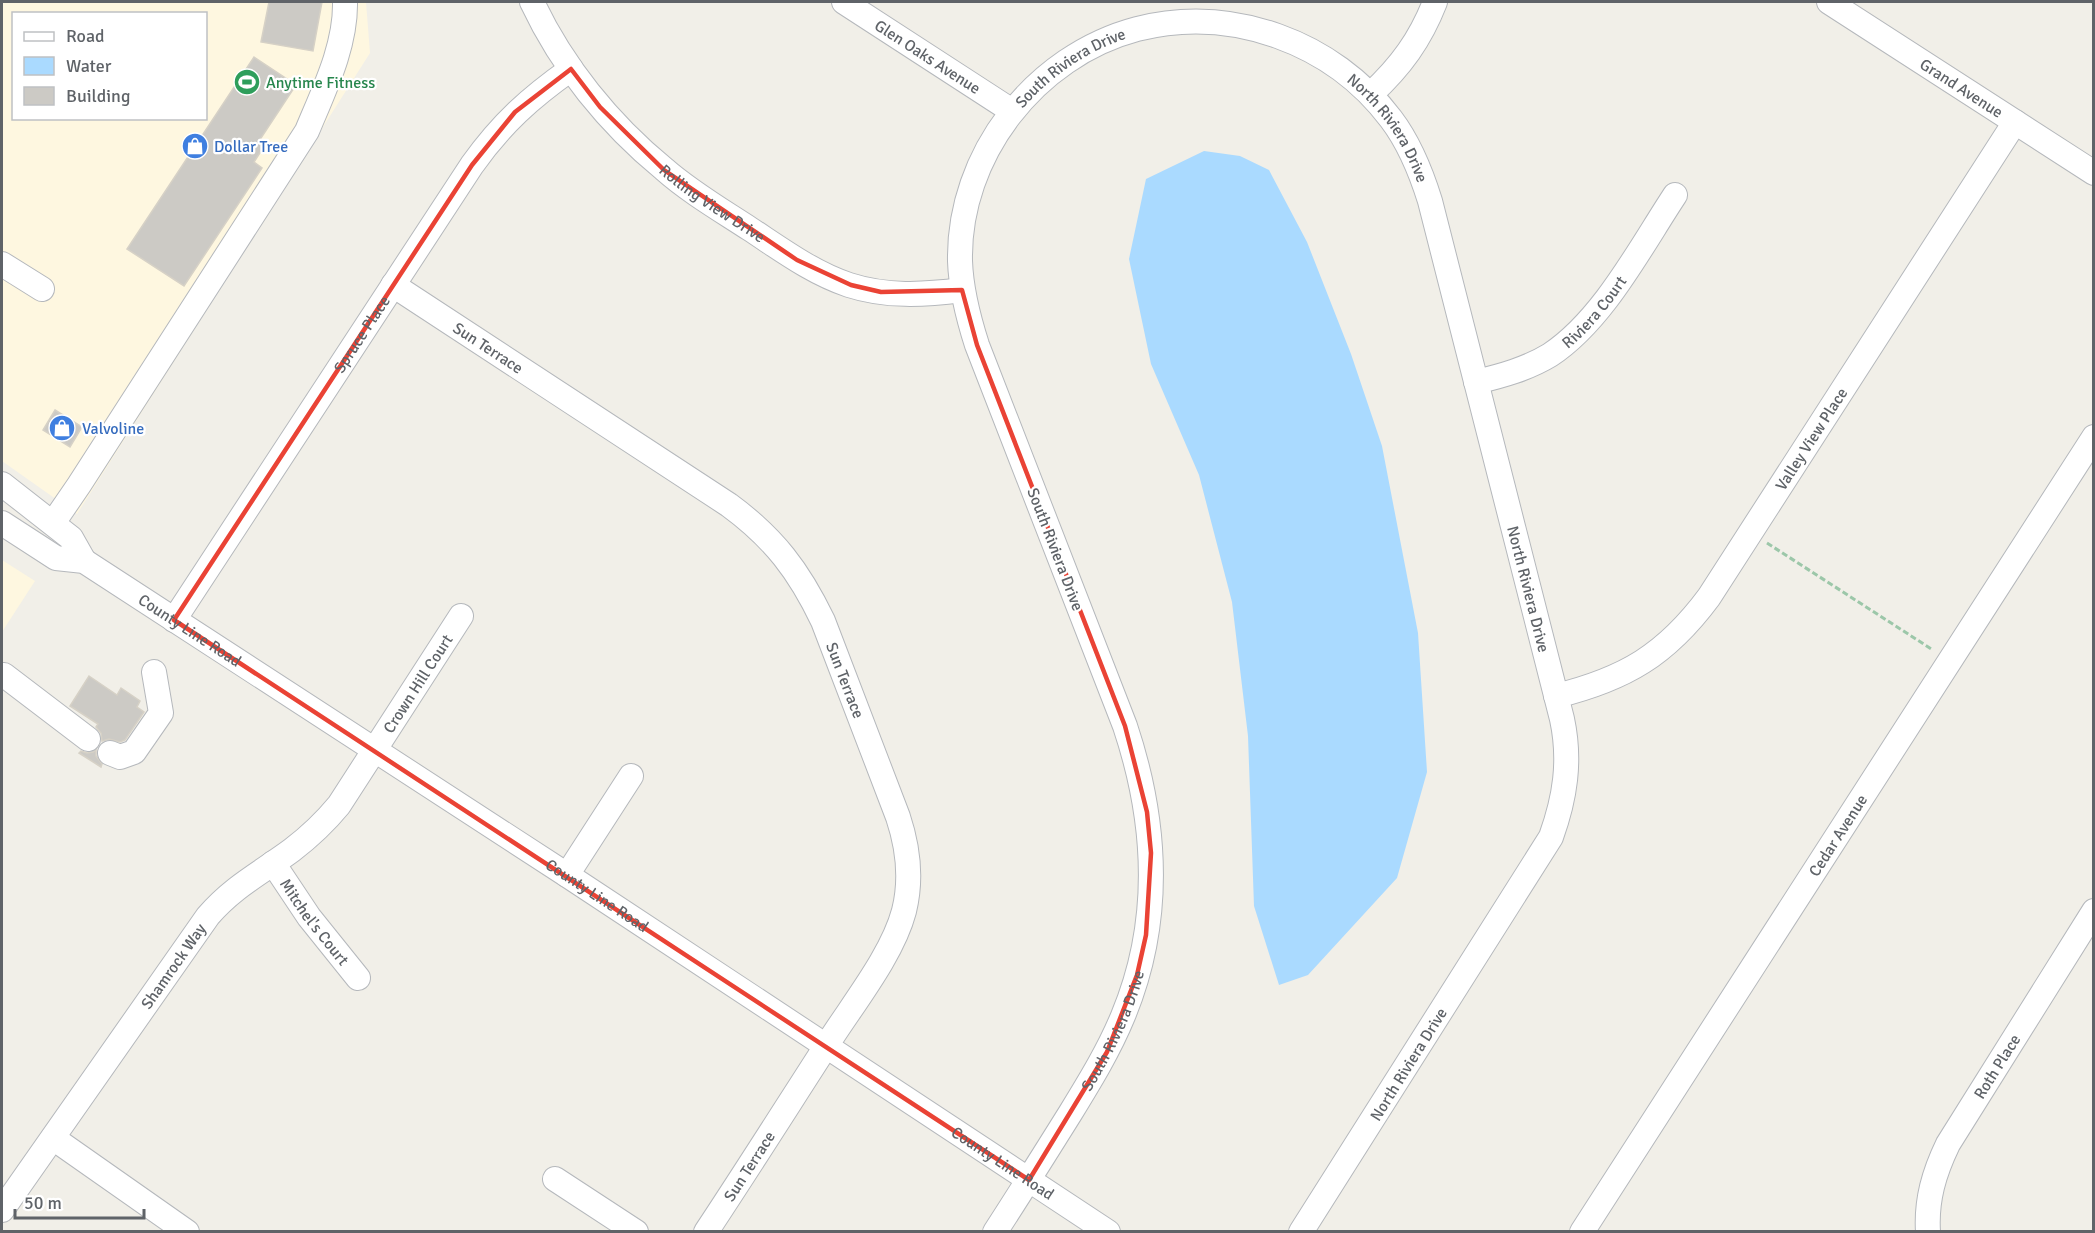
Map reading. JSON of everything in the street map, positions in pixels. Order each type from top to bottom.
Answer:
[{"type":"street","points":[[53,523],[306,131],[327,84],[345,23],[345,2]]},
{"type":"street","name":"Rolling View Drive","points":[[532,2],[571,69],[600,106],[631,140],[664,170],[705,200],[797,260],[822,274],[851,285],[881,292],[912,295],[962,290]]},
{"type":"street","name":"Glen Oaks Avenue","points":[[844,2],[1012,111]]},
{"type":"street","points":[[1371,94],[1408,55],[1418,40],[1435,2]]},
{"type":"street","name":"Grand Avenue","points":[[1829,2],[2094,173]]},
{"type":"street","name":"South Riviera Drive","points":[[995,1232],[1107,1052],[1124,1014],[1137,975],[1146,935],[1151,894],[1151,853],[1147,812],[1138,765],[1125,726],[976,345],[962,290],[960,259],[962,229],[969,197],[984,157],[1012,111],[1030,92],[1052,72],[1088,49],[1136,30],[1165,24],[1194,11]]},
{"type":"street","name":"North Riviera Drive","points":[[1194,11],[1223,23],[1251,28],[1291,40],[1321,55],[1371,94],[1392,120],[1409,147],[1422,175],[1565,732],[1566,786],[1551,837],[1301,1232]]},
{"type":"street","name":"Spruce Place","points":[[174,620],[491,138],[515,112],[571,69]]},
{"type":"street","name":"Valley View Place","points":[[1556,696],[1596,686],[1622,675],[1670,643],[1692,621],[2015,122]]},
{"type":"street","name":"Riviera Court","points":[[1476,382],[1524,368],[1548,356],[1571,339],[1591,320],[1606,300],[1675,195]]},
{"type":"street","points":[[2,264],[42,289]]},
{"type":"street","name":"Sun Terrace","points":[[393,285],[748,519],[771,540],[791,564],[823,621],[898,817],[908,861],[908,886],[895,936],[706,1232]]},
{"type":"street","name":"Cedar Avenue","points":[[1582,1232],[2094,437]]},
{"type":"street","points":[[2,484],[71,538],[84,561]]},
{"type":"street","points":[[2,523],[56,558],[84,561]]},
{"type":"street","name":"County Line Road","points":[[84,561],[567,875],[1108,1232]]},
{"type":"street","name":"Crown Hill Court","points":[[375,751],[461,616]]},
{"type":"street","points":[[110,753],[120,757],[134,752],[161,713],[154,672]]},
{"type":"street","points":[[4,675],[88,739]]},
{"type":"street","name":"Shamrock Way","points":[[2,1210],[208,916],[225,896],[293,849],[326,819],[339,805],[375,751]]},
{"type":"street","points":[[567,875],[631,776]]},
{"type":"street","name":"Mitchel's Court","points":[[273,863],[309,917],[358,978]]},
{"type":"street","name":"Roth Place","points":[[1928,1232],[1930,1194],[1937,1167],[1948,1144],[2094,911]]},
{"type":"street","points":[[53,1138],[188,1232]]},
{"type":"street","points":[[555,1179],[636,1232]]},
{"type":"path","points":[[1750,532],[1950,660]]},
{"type":"highlighted area","points":[[571,69],[600,107],[664,170],[797,260],[851,285],[881,292],[962,290],[977,345],[1125,726],[1147,812],[1151,853],[1146,935],[1137,975],[1107,1052],[1029,1180],[174,620],[472,165],[515,112]]},
{"type":"shaded area","points":[[2,2],[366,2],[370,53],[77,514],[2,461]]},
{"type":"shaded area","points":[[2,560],[35,581],[2,632]]},
{"type":"water","points":[[1204,151],[1240,156],[1269,170],[1307,242],[1351,354],[1382,446],[1418,633],[1427,772],[1397,878],[1308,975],[1279,985],[1254,906],[1248,736],[1232,602],[1199,475],[1151,364],[1129,259],[1146,179]]},
{"type":"building","points":[[269,2],[322,2],[313,51],[261,42]]},
{"type":"building","points":[[254,57],[296,85],[259,141],[265,145],[254,162],[262,168],[184,286],[127,249]]},
{"type":"building","name":"Valvoline","points":[[55,410],[82,427],[70,447],[43,430]]},
{"type":"building","points":[[89,676],[117,695],[121,688],[140,701],[137,707],[144,712],[125,740],[102,741],[101,733],[96,727],[98,724],[70,706]]},
{"type":"building","points":[[96,750],[96,756],[102,764],[101,767],[79,753]]},
{"type":"place","name":"Anytime Fitness","points":[[247,82]]},
{"type":"place","name":"Dollar Tree","points":[[195,146]]},
{"type":"place","name":"Valvoline","points":[[62,428]]}]
